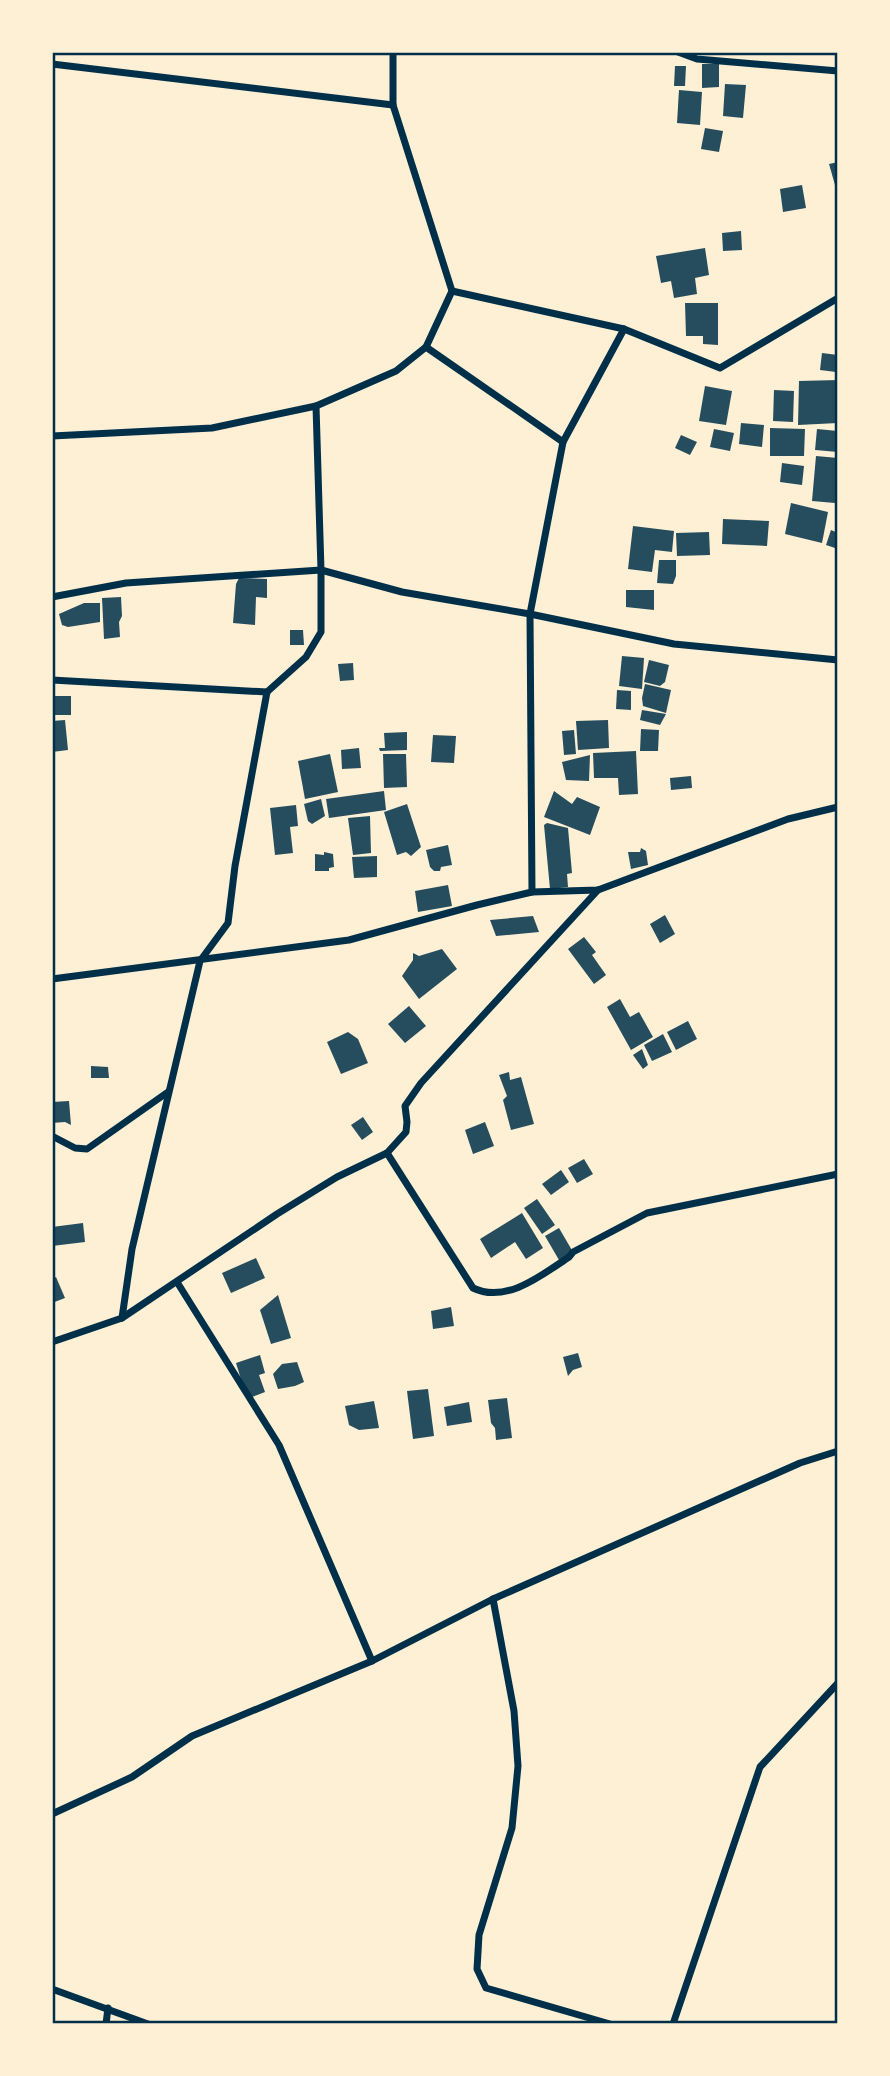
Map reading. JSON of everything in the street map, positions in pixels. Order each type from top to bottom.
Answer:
[{"type":"street","points":[[52,436],[212,428],[316,406],[396,371],[426,346],[452,291],[393,105],[393,52]]},
{"type":"street","points":[[678,52],[697,59],[838,71]]},
{"type":"street","points":[[52,64],[393,105]]},
{"type":"street","points":[[452,291],[624,329],[720,368],[838,298]]},
{"type":"street","points":[[532,892],[530,614],[563,442],[624,329]]},
{"type":"street","points":[[426,346],[563,442]]},
{"type":"street","points":[[122,1318],[132,1249],[200,961],[228,923],[235,866],[267,692],[306,657],[321,632],[316,406]]},
{"type":"street","points":[[52,597],[126,583],[321,570],[402,592],[530,614],[674,644],[838,660]]},
{"type":"street","points":[[52,680],[267,692]]},
{"type":"street","points":[[52,979],[349,940],[532,892],[598,890],[788,820],[838,807]]},
{"type":"street","points":[[52,1342],[122,1318],[276,1214],[337,1177],[387,1153],[406,1132],[405,1106],[421,1083],[598,890]]},
{"type":"street","points":[[52,1136],[75,1148],[86,1149],[168,1092]]},
{"type":"street","points":[[387,1153],[473,1288],[484,1293],[502,1292],[530,1283],[573,1252],[647,1213],[838,1174]]},
{"type":"street","points":[[177,1282],[279,1445],[373,1661]]},
{"type":"street","points":[[52,1814],[132,1777],[192,1736],[373,1661],[493,1599],[800,1463],[838,1451]]},
{"type":"street","points":[[493,1599],[514,1711],[518,1766],[512,1828],[479,1934],[477,1969],[486,1988],[610,2024]]},
{"type":"street","points":[[673,2024],[760,1767],[838,1683]]},
{"type":"street","points":[[52,1989],[148,2024]]},
{"type":"street","points":[[106,2024],[108,2008]]},
{"type":"building","points":[[702,64],[719,64],[719,87],[702,88]]},
{"type":"building","points":[[675,66],[686,66],[685,86],[674,86]]},
{"type":"building","points":[[725,84],[746,85],[743,118],[723,116]]},
{"type":"building","points":[[679,90],[702,92],[700,125],[677,123]]},
{"type":"building","points":[[705,128],[723,131],[719,152],[701,149]]},
{"type":"building","points":[[838,162],[838,192],[837,192],[829,164]]},
{"type":"building","points":[[802,185],[806,208],[783,212],[780,189]]},
{"type":"building","points":[[741,231],[742,250],[723,251],[722,233]]},
{"type":"building","points":[[705,248],[709,275],[695,278],[697,294],[674,298],[671,281],[661,283],[656,256]]},
{"type":"building","points":[[685,303],[718,303],[718,345],[703,344],[703,336],[686,336]]},
{"type":"building","points":[[822,353],[838,355],[836,372],[820,370]]},
{"type":"building","points":[[838,380],[838,423],[798,425],[799,381]]},
{"type":"building","points":[[705,386],[732,391],[726,425],[699,421]]},
{"type":"building","points":[[774,390],[794,391],[793,422],[773,421]]},
{"type":"building","points":[[741,423],[764,425],[762,447],[739,444]]},
{"type":"building","points":[[770,428],[805,429],[804,456],[770,456]]},
{"type":"building","points":[[714,429],[734,433],[730,451],[710,447]]},
{"type":"building","points":[[817,429],[838,431],[838,452],[815,450]]},
{"type":"building","points":[[681,435],[697,442],[690,455],[675,448]]},
{"type":"building","points":[[816,456],[838,458],[835,503],[812,501]]},
{"type":"building","points":[[782,463],[804,466],[802,485],[780,482]]},
{"type":"building","points":[[791,503],[828,512],[822,543],[785,534]]},
{"type":"building","points":[[723,519],[769,521],[767,546],[722,544]]},
{"type":"building","points":[[633,526],[674,531],[672,552],[655,550],[652,572],[628,569]]},
{"type":"building","points":[[831,530],[838,533],[838,549],[826,545]]},
{"type":"building","points":[[709,532],[710,555],[677,556],[676,533]]},
{"type":"building","points":[[659,560],[676,560],[673,584],[657,583]]},
{"type":"building","points":[[239,578],[267,579],[267,598],[256,597],[255,625],[233,623],[236,584]]},
{"type":"building","points":[[626,590],[654,590],[654,610],[626,607]]},
{"type":"building","points":[[121,597],[120,637],[104,639],[102,598]]},
{"type":"building","points":[[84,603],[100,603],[100,622],[68,627],[62,625],[59,614]]},
{"type":"building","points":[[290,630],[303,630],[304,645],[290,645]]},
{"type":"building","points":[[622,656],[644,658],[642,689],[619,686]]},
{"type":"building","points":[[649,660],[669,665],[665,682],[660,686],[644,682]]},
{"type":"building","points":[[353,663],[354,680],[340,681],[338,664]]},
{"type":"building","points":[[645,684],[671,690],[666,713],[643,706]]},
{"type":"building","points":[[617,690],[631,691],[631,710],[616,709]]},
{"type":"building","points":[[53,696],[71,696],[71,715],[53,715]]},
{"type":"building","points":[[642,710],[666,714],[660,725],[640,720]]},
{"type":"building","points":[[65,720],[68,750],[52,752],[52,721]]},
{"type":"building","points":[[608,720],[609,748],[578,750],[576,721]]},
{"type":"building","points":[[641,729],[659,730],[658,751],[640,751]]},
{"type":"building","points":[[574,730],[576,754],[564,755],[562,731]]},
{"type":"building","points":[[407,732],[407,750],[380,751],[379,748],[385,748],[384,733]]},
{"type":"building","points":[[433,735],[456,736],[454,763],[431,762]]},
{"type":"building","points":[[359,748],[361,768],[342,769],[341,750]]},
{"type":"building","points":[[636,751],[638,794],[619,795],[618,778],[594,778],[593,753]]},
{"type":"building","points":[[330,754],[338,792],[305,799],[298,761]]},
{"type":"building","points":[[383,754],[406,754],[407,787],[384,788]]},
{"type":"building","points":[[590,755],[589,781],[566,780],[562,762]]},
{"type":"building","points":[[691,776],[692,788],[671,790],[670,778]]},
{"type":"building","points":[[384,791],[386,810],[329,818],[326,799]]},
{"type":"building","points":[[554,791],[572,804],[577,797],[600,807],[590,835],[544,817]]},
{"type":"building","points":[[321,799],[325,816],[312,824],[308,821],[304,804]]},
{"type":"building","points":[[407,804],[421,847],[411,856],[406,852],[397,855],[384,812]]},
{"type":"building","points":[[296,805],[298,826],[290,827],[293,853],[275,855],[270,808]]},
{"type":"building","points":[[370,816],[371,853],[353,855],[348,818]]},
{"type":"building","points":[[547,823],[568,828],[572,873],[567,874],[568,887],[550,889],[544,825]]},
{"type":"building","points":[[448,845],[452,865],[434,871],[430,867],[426,850]]},
{"type":"building","points":[[641,848],[646,851],[648,865],[631,869],[628,852],[640,852]]},
{"type":"building","points":[[324,852],[333,854],[334,867],[329,868],[329,871],[315,871],[315,854],[324,855]]},
{"type":"building","points":[[377,856],[377,877],[354,878],[352,857]]},
{"type":"building","points":[[448,885],[452,906],[418,912],[415,891]]},
{"type":"building","points":[[665,915],[675,934],[660,943],[650,924]]},
{"type":"building","points":[[533,916],[539,932],[496,936],[490,920]]},
{"type":"building","points":[[584,937],[596,952],[592,955],[606,975],[594,984],[568,949]]},
{"type":"building","points":[[442,949],[457,969],[419,999],[402,976],[413,960],[413,953],[419,956]]},
{"type":"building","points":[[620,999],[630,1017],[639,1012],[653,1037],[631,1050],[607,1007]]},
{"type":"building","points":[[409,1006],[426,1026],[405,1043],[388,1024]]},
{"type":"building","points":[[688,1021],[697,1039],[676,1050],[667,1032]]},
{"type":"building","points":[[348,1032],[358,1039],[368,1063],[341,1074],[327,1042]]},
{"type":"building","points":[[663,1034],[672,1052],[652,1061],[644,1045]]},
{"type":"building","points":[[642,1049],[648,1065],[643,1069],[633,1055]]},
{"type":"building","points":[[91,1066],[108,1067],[109,1078],[91,1078]]},
{"type":"building","points":[[509,1072],[510,1080],[521,1077],[534,1124],[511,1130],[503,1100],[507,1096],[499,1075]]},
{"type":"building","points":[[69,1101],[71,1125],[65,1122],[52,1123],[52,1102]]},
{"type":"building","points":[[363,1117],[373,1132],[362,1140],[351,1125]]},
{"type":"building","points":[[485,1122],[494,1146],[473,1154],[465,1130]]},
{"type":"building","points":[[584,1159],[593,1174],[577,1183],[568,1168]]},
{"type":"building","points":[[561,1170],[569,1182],[551,1195],[542,1184]]},
{"type":"building","points":[[537,1199],[555,1225],[542,1234],[524,1208]]},
{"type":"building","points":[[522,1213],[543,1248],[526,1259],[515,1242],[491,1258],[480,1239]]},
{"type":"building","points":[[83,1223],[85,1242],[52,1246],[52,1227]]},
{"type":"building","points":[[559,1228],[573,1252],[559,1260],[545,1236]]},
{"type":"building","points":[[256,1258],[265,1278],[231,1293],[222,1273]]},
{"type":"building","points":[[56,1277],[65,1298],[52,1303],[52,1279]]},
{"type":"building","points":[[278,1295],[291,1338],[271,1344],[260,1310]]},
{"type":"building","points":[[451,1307],[454,1326],[433,1329],[431,1311]]},
{"type":"building","points":[[578,1353],[582,1367],[573,1370],[568,1376],[563,1357]]},
{"type":"building","points":[[260,1355],[265,1373],[259,1375],[265,1392],[247,1399],[236,1363]]},
{"type":"building","points":[[297,1362],[304,1382],[278,1389],[273,1374],[282,1364]]},
{"type":"building","points":[[428,1389],[434,1436],[413,1439],[407,1391]]},
{"type":"building","points":[[507,1398],[512,1438],[496,1440],[488,1400]]},
{"type":"building","points":[[374,1401],[379,1428],[359,1430],[349,1425],[345,1406]]},
{"type":"building","points":[[469,1402],[472,1422],[447,1426],[444,1407]]}]
